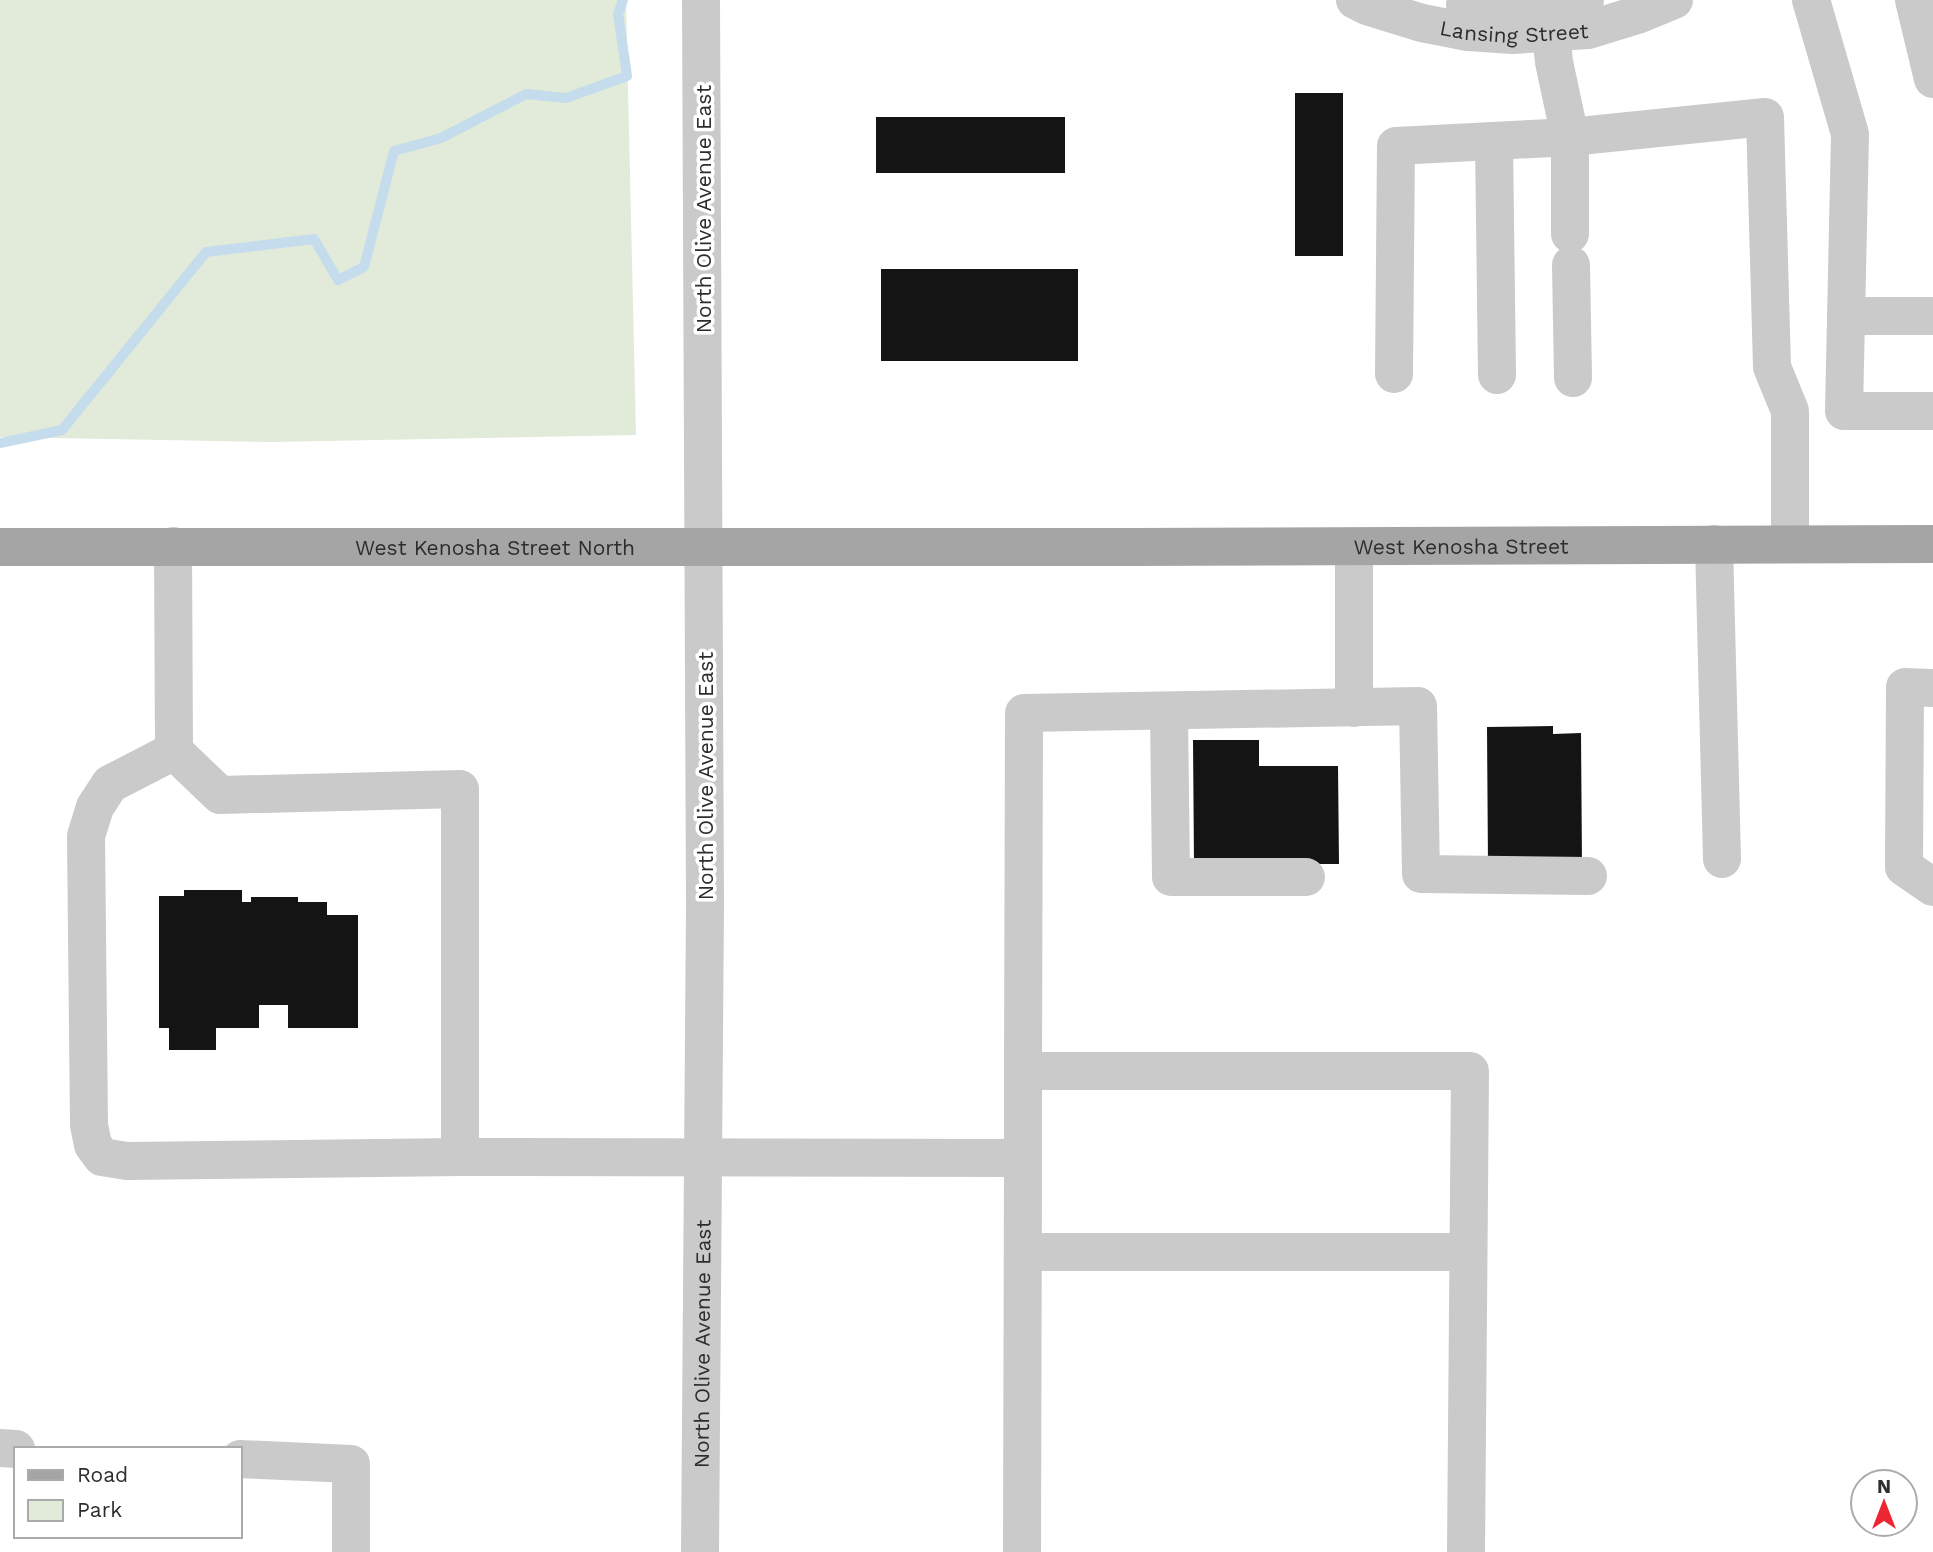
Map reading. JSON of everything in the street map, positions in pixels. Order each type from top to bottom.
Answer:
[{"type":"main road","name":"West Kenosha Street","points":[[990,547],[1933,544]]},
{"type":"main road","name":"West Kenosha Street North","points":[[0,547],[990,547]]},
{"type":"street","name":"North Olive Avenue East","points":[[700,1552],[705,547],[701,0]]},
{"type":"street","name":"Lansing Street","points":[[1355,0],[1422,23],[1468,32],[1513,35],[1562,12]]},
{"type":"street","name":"Lansing Street","points":[[1441,0],[1473,6],[1562,12],[1588,30],[1674,0]]},
{"type":"street","points":[[1811,0],[1850,134],[1844,411]]},
{"type":"street","points":[[1562,12],[1554,62],[1570,137],[1573,378]]},
{"type":"street","points":[[1923,19],[1933,79]]},
{"type":"street","points":[[1394,374],[1396,146],[1570,137],[1765,117],[1772,367],[1790,411],[1790,544]]},
{"type":"street","points":[[1494,141],[1497,375]]},
{"type":"street","points":[[1846,316],[1933,316]]},
{"type":"street","points":[[1790,411],[1933,411]]},
{"type":"street","points":[[1714,544],[1722,859]]},
{"type":"street","points":[[173,546],[174,751],[220,795],[460,789],[460,1157]]},
{"type":"street","points":[[1354,547],[1354,708]]},
{"type":"street","points":[[1933,688],[1905,688],[1904,839],[1904,867],[1933,887]]},
{"type":"street","points":[[1022,1552],[1024,713],[1418,706],[1421,874],[1588,876]]},
{"type":"street","points":[[1170,711],[1171,877],[1306,877]]},
{"type":"street","points":[[174,751],[110,784],[95,807],[86,836],[89,1125],[93,1145],[102,1157],[127,1161],[460,1157],[1023,1158]]},
{"type":"street","points":[[1023,1071],[1470,1072],[1466,1552]]},
{"type":"street","points":[[1023,1252],[1468,1252]]},
{"type":"street","points":[[242,1459],[351,1464],[351,1552]]},
{"type":"green space","points":[[0,0],[626,0],[636,435],[272,442],[0,437]]},
{"type":"building","points":[[1295,93],[1343,93],[1343,256],[1295,256]]},
{"type":"building","points":[[876,117],[1065,117],[1065,173],[876,173]]},
{"type":"building","points":[[881,269],[1078,269],[1078,361],[881,361]]},
{"type":"building","points":[[1553,726],[1553,734],[1581,733],[1582,866],[1488,867],[1487,727]]},
{"type":"building","points":[[1193,740],[1259,740],[1259,766],[1338,766],[1339,864],[1194,864]]},
{"type":"building","points":[[184,890],[242,890],[242,902],[251,902],[251,897],[298,897],[298,902],[327,902],[327,915],[358,915],[358,1028],[288,1028],[288,1005],[259,1005],[259,1028],[216,1028],[216,1050],[169,1050],[169,1028],[159,1028],[159,896],[184,896]]},
{"type":"waterway","points":[[0,443],[62,430],[206,252],[314,239],[338,280],[364,267],[394,151],[441,138],[526,94],[566,98],[627,76],[618,14],[623,0]]}]
